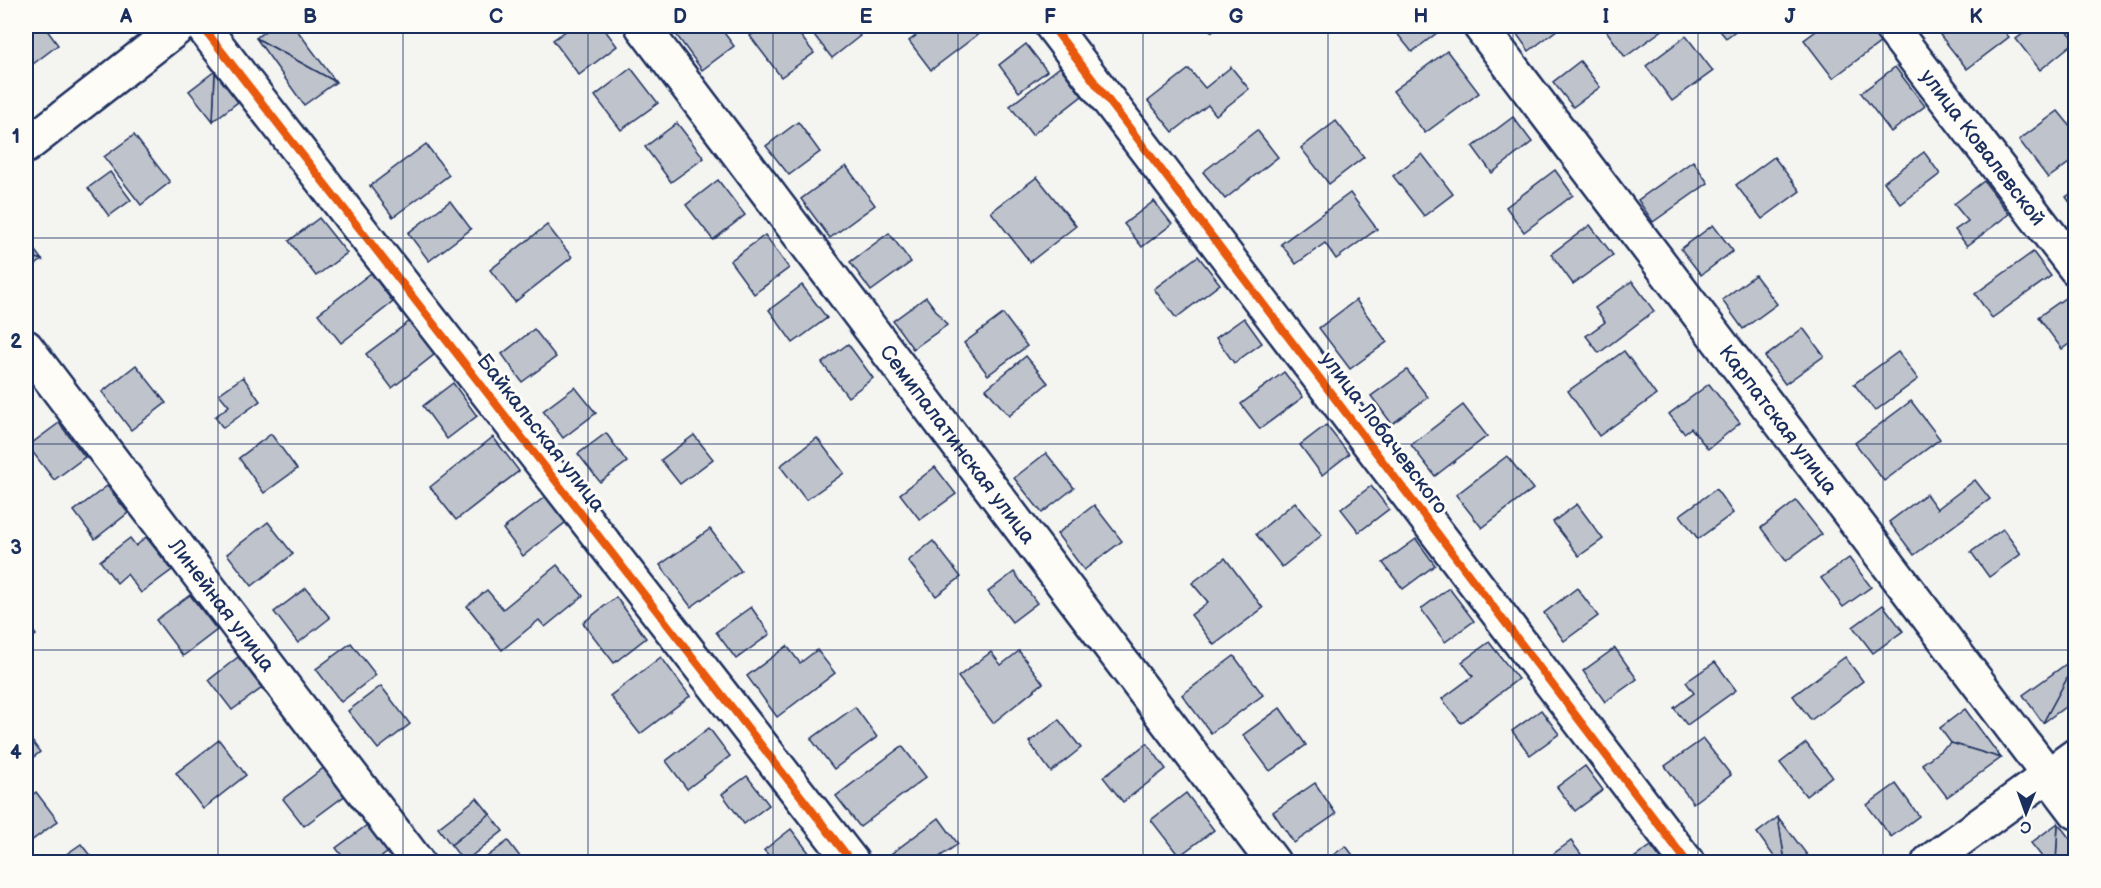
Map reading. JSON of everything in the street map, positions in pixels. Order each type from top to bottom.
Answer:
[{"type":"street","points":[[26,146],[180,26]]},
{"type":"street","name":"Байкальская улица","points":[[202,26],[852,862]]},
{"type":"street","name":"Семипалатинская улица","points":[[642,26],[1273,862]]},
{"type":"street","name":"улица Лобачевского","points":[[1052,26],[1686,862]]},
{"type":"street","name":"Карпатская улица","points":[[1480,26],[2046,776],[2076,812]]},
{"type":"street","name":"улица Ковалевской","points":[[1890,26],[2076,269]]},
{"type":"street","name":"Линейная улица","points":[[26,348],[417,862]]},
{"type":"street","points":[[1929,862],[2076,755]]},
{"type":"building","points":[[26,26],[44,26],[58,45],[33,64],[26,55]]},
{"type":"building","points":[[272,26],[294,26],[336,82],[256,38]]},
{"type":"building","points":[[573,26],[602,26],[617,46],[579,75],[553,40]]},
{"type":"building","points":[[685,26],[719,26],[734,46],[702,70],[675,33]]},
{"type":"building","points":[[764,26],[793,26],[814,53],[781,77],[750,36]]},
{"type":"building","points":[[807,26],[851,26],[860,36],[832,58]]},
{"type":"building","points":[[929,26],[989,26],[931,70],[909,41]]},
{"type":"building","points":[[1206,26],[1220,26],[1212,32]]},
{"type":"building","points":[[1391,26],[1446,26],[1412,52]]},
{"type":"building","points":[[1511,26],[1562,26],[1529,51]]},
{"type":"building","points":[[1610,26],[1668,26],[1625,57],[1605,29]]},
{"type":"building","points":[[1716,26],[1742,26],[1726,38]]},
{"type":"building","points":[[1823,26],[1868,26],[1881,42],[1833,78],[1804,40]]},
{"type":"building","points":[[1952,26],[2000,26],[2009,37],[1967,69],[1940,35]]},
{"type":"building","points":[[2034,26],[2063,26],[2076,41],[2040,70],[2016,39]]},
{"type":"building","points":[[1686,36],[1713,71],[1672,101],[1646,66]]},
{"type":"building","points":[[256,38],[336,82],[304,105]]},
{"type":"building","points":[[1026,44],[1047,71],[1019,92],[999,65]]},
{"type":"building","points":[[1447,51],[1479,93],[1425,133],[1393,91]]},
{"type":"building","points":[[1580,61],[1600,87],[1573,107],[1553,82]]},
{"type":"building","points":[[1060,67],[1082,96],[1032,135],[1010,106]]},
{"type":"building","points":[[1231,67],[1249,89],[1216,115],[1208,105],[1173,132],[1148,101],[1189,69],[1205,88]]},
{"type":"building","points":[[1895,67],[1925,106],[1891,132],[1861,93]]},
{"type":"building","points":[[631,68],[658,103],[621,130],[595,96]]},
{"type":"building","points":[[215,71],[238,102],[213,121]]},
{"type":"building","points":[[215,71],[213,121],[189,91]]},
{"type":"building","points":[[2058,111],[2076,133],[2076,158],[2048,178],[2019,140]]},
{"type":"building","points":[[1513,117],[1532,142],[1492,173],[1473,147]]},
{"type":"building","points":[[1336,121],[1364,157],[1329,184],[1301,148]]},
{"type":"building","points":[[798,122],[820,152],[789,175],[766,146]]},
{"type":"building","points":[[677,123],[704,158],[671,182],[645,147]]},
{"type":"building","points":[[1257,130],[1278,157],[1225,199],[1203,172]]},
{"type":"building","points":[[134,135],[170,182],[141,205],[104,157]]},
{"type":"building","points":[[426,144],[449,175],[393,217],[370,186]]},
{"type":"building","points":[[1924,152],[1940,174],[1901,204],[1884,182]]},
{"type":"building","points":[[1422,154],[1453,194],[1424,216],[1393,176]]},
{"type":"building","points":[[1774,157],[1800,191],[1762,219],[1736,185]]},
{"type":"building","points":[[1693,161],[1708,183],[1653,222],[1638,200]]},
{"type":"building","points":[[846,166],[875,205],[830,238],[801,199]]},
{"type":"building","points":[[1555,170],[1573,195],[1524,232],[1506,207]]},
{"type":"building","points":[[110,172],[131,200],[109,216],[88,188]]},
{"type":"building","points":[[1037,177],[1076,226],[1030,262],[991,212]]},
{"type":"building","points":[[718,180],[745,215],[713,240],[686,205]]},
{"type":"building","points":[[1984,181],[2009,214],[1967,246],[1955,230],[1968,221],[1954,204]]},
{"type":"building","points":[[2076,190],[2076,211],[2066,197]]},
{"type":"building","points":[[1350,193],[1377,229],[1336,259],[1325,243],[1296,264],[1281,244]]},
{"type":"building","points":[[450,201],[471,229],[429,261],[408,233]]},
{"type":"building","points":[[1154,201],[1172,224],[1142,247],[1124,224]]},
{"type":"building","points":[[319,218],[347,253],[316,276],[289,241]]},
{"type":"building","points":[[547,225],[572,257],[515,302],[490,270]]},
{"type":"building","points":[[1590,225],[1613,255],[1573,284],[1551,254]]},
{"type":"building","points":[[1713,225],[1733,251],[1701,275],[1681,249]]},
{"type":"building","points":[[889,233],[911,262],[871,291],[850,262]]},
{"type":"building","points":[[765,235],[789,268],[754,294],[730,261]]},
{"type":"building","points":[[26,239],[42,260],[26,255]]},
{"type":"building","points":[[2033,252],[2051,276],[1992,318],[1975,294]]},
{"type":"building","points":[[26,255],[42,260],[26,272]]},
{"type":"building","points":[[1198,256],[1220,284],[1176,318],[1154,289]]},
{"type":"building","points":[[371,273],[393,302],[341,343],[318,314]]},
{"type":"building","points":[[1755,275],[1777,304],[1743,329],[1722,300]]},
{"type":"building","points":[[1632,281],[1654,311],[1599,353],[1586,336],[1605,322],[1595,308]]},
{"type":"building","points":[[802,285],[827,318],[793,343],[769,310]]},
{"type":"building","points":[[2075,291],[2076,339],[2062,349],[2038,317]]},
{"type":"building","points":[[926,297],[947,325],[913,349],[893,321]]},
{"type":"building","points":[[1356,300],[1387,342],[1350,369],[1319,328]]},
{"type":"building","points":[[1003,314],[1027,346],[988,375],[964,343]]},
{"type":"building","points":[[1244,318],[1262,343],[1234,363],[1216,338]]},
{"type":"building","points":[[410,321],[435,354],[392,388],[366,354]]},
{"type":"building","points":[[1803,328],[1824,356],[1785,384],[1765,357]]},
{"type":"building","points":[[534,329],[556,357],[522,382],[502,354]]},
{"type":"building","points":[[848,344],[873,378],[848,397],[822,363]]},
{"type":"building","points":[[1624,351],[1656,395],[1599,436],[1568,391]]},
{"type":"building","points":[[1898,352],[1918,379],[1875,411],[1854,384]]},
{"type":"building","points":[[1026,356],[1048,383],[1009,416],[986,389]]},
{"type":"building","points":[[136,365],[166,403],[131,430],[102,392]]},
{"type":"building","points":[[1407,370],[1428,397],[1392,424],[1371,396]]},
{"type":"building","points":[[1284,372],[1303,397],[1260,429],[1241,404]]},
{"type":"building","points":[[243,377],[260,401],[223,428],[215,417],[229,406],[219,394]]},
{"type":"building","points":[[453,383],[477,416],[447,439],[423,406]]},
{"type":"building","points":[[1709,384],[1740,423],[1708,449],[1691,428],[1684,433],[1669,414]]},
{"type":"building","points":[[575,387],[596,413],[563,438],[543,411]]},
{"type":"building","points":[[1911,401],[1940,439],[1884,481],[1855,443]]},
{"type":"building","points":[[1463,405],[1487,436],[1435,476],[1411,445]]},
{"type":"building","points":[[59,423],[85,457],[54,480],[28,446]]},
{"type":"building","points":[[1326,425],[1349,454],[1322,475],[1300,445]]},
{"type":"building","points":[[606,433],[627,462],[600,482],[578,454]]},
{"type":"building","points":[[271,434],[297,469],[264,493],[239,458]]},
{"type":"building","points":[[694,435],[713,459],[680,484],[661,460]]},
{"type":"building","points":[[493,437],[519,471],[456,520],[430,487]]},
{"type":"building","points":[[817,438],[844,473],[806,500],[780,466]]},
{"type":"building","points":[[1046,453],[1074,488],[1042,513],[1014,478]]},
{"type":"building","points":[[1507,456],[1533,489],[1482,528],[1456,495]]},
{"type":"building","points":[[935,467],[956,494],[920,520],[900,494]]},
{"type":"building","points":[[1975,480],[1990,499],[1914,555],[1889,522],[1926,494],[1937,509]]},
{"type":"building","points":[[107,486],[128,513],[95,539],[74,511]]},
{"type":"building","points":[[1371,486],[1389,509],[1359,532],[1341,509]]},
{"type":"building","points":[[1716,489],[1733,513],[1698,539],[1680,515]]},
{"type":"building","points":[[546,496],[566,522],[523,556],[503,529]]},
{"type":"building","points":[[1796,501],[1822,534],[1786,561],[1761,528]]},
{"type":"building","points":[[1295,502],[1322,535],[1282,567],[1256,534]]},
{"type":"building","points":[[1577,504],[1603,539],[1579,556],[1553,522]]},
{"type":"building","points":[[1094,505],[1122,541],[1084,570],[1057,534]]},
{"type":"building","points":[[268,522],[293,554],[252,586],[227,554]]},
{"type":"building","points":[[710,529],[741,571],[691,607],[660,565]]},
{"type":"building","points":[[2003,529],[2021,554],[1989,577],[1971,552]]},
{"type":"building","points":[[146,537],[172,570],[141,593],[127,574],[117,583],[100,561],[130,538],[136,546]]},
{"type":"building","points":[[1416,539],[1435,565],[1403,589],[1383,563]]},
{"type":"building","points":[[933,541],[961,577],[936,596],[908,561]]},
{"type":"building","points":[[1225,558],[1263,608],[1214,645],[1191,615],[1208,602],[1192,583]]},
{"type":"building","points":[[1849,558],[1871,587],[1843,607],[1821,578]]},
{"type":"building","points":[[557,565],[583,596],[545,627],[539,620],[502,650],[467,606],[487,590],[503,609]]},
{"type":"building","points":[[1014,572],[1037,603],[1012,622],[988,592]]},
{"type":"building","points":[[306,588],[330,618],[298,643],[274,612]]},
{"type":"building","points":[[1449,588],[1474,621],[1445,642],[1421,609]]},
{"type":"building","points":[[1577,588],[1598,616],[1564,641],[1544,613]]},
{"type":"building","points":[[190,595],[217,630],[183,656],[156,620]]},
{"type":"building","points":[[616,597],[646,638],[614,663],[583,623]]},
{"type":"building","points":[[1883,605],[1903,631],[1873,653],[1853,627]]},
{"type":"building","points":[[751,607],[770,634],[736,659],[716,632]]},
{"type":"building","points":[[26,621],[36,635],[26,642]]},
{"type":"building","points":[[1489,642],[1518,679],[1461,723],[1442,699],[1473,676],[1462,662]]},
{"type":"building","points":[[351,643],[376,675],[341,702],[316,669]]},
{"type":"building","points":[[787,646],[800,663],[817,650],[835,673],[777,717],[747,676]]},
{"type":"building","points":[[1615,648],[1637,679],[1605,702],[1583,671]]},
{"type":"building","points":[[1019,651],[1043,683],[993,723],[958,677],[991,652],[1001,665]]},
{"type":"building","points":[[1234,656],[1263,695],[1211,733],[1182,695]]},
{"type":"building","points":[[238,657],[262,688],[232,710],[209,680]]},
{"type":"building","points":[[661,657],[690,696],[640,734],[610,696]]},
{"type":"building","points":[[1845,657],[1863,681],[1811,720],[1793,696]]},
{"type":"building","points":[[2076,657],[2076,662],[2043,723],[2023,695]]},
{"type":"building","points":[[1715,662],[1736,690],[1687,725],[1674,708],[1694,693],[1686,682]]},
{"type":"building","points":[[2076,662],[2076,699],[2043,723]]},
{"type":"building","points":[[381,686],[410,724],[378,749],[348,711]]},
{"type":"building","points":[[855,707],[877,737],[834,769],[811,739]]},
{"type":"building","points":[[1280,708],[1306,745],[1270,771],[1243,735]]},
{"type":"building","points":[[1965,709],[2001,758],[1951,743],[1940,728]]},
{"type":"building","points":[[1541,710],[1559,734],[1530,755],[1512,731]]},
{"type":"building","points":[[1059,720],[1081,748],[1051,772],[1029,742]]},
{"type":"building","points":[[709,728],[730,756],[687,789],[666,761]]},
{"type":"building","points":[[26,733],[40,752],[26,763]]},
{"type":"building","points":[[1703,739],[1731,775],[1693,803],[1665,766]]},
{"type":"building","points":[[219,740],[246,775],[203,809],[176,773]]},
{"type":"building","points":[[1147,743],[1166,769],[1123,802],[1103,777]]},
{"type":"building","points":[[1806,743],[1832,776],[1806,796],[1780,763]]},
{"type":"building","points":[[1951,743],[2001,758],[1947,797],[1922,764]]},
{"type":"building","points":[[902,746],[926,777],[860,827],[836,796]]},
{"type":"building","points":[[326,766],[347,794],[304,826],[283,799]]},
{"type":"building","points":[[1585,766],[1603,790],[1575,811],[1557,787]]},
{"type":"building","points":[[747,776],[769,805],[744,824],[722,794]]},
{"type":"building","points":[[1315,783],[1336,814],[1294,843],[1273,812]]},
{"type":"building","points":[[1896,784],[1919,816],[1891,837],[1867,805]]},
{"type":"building","points":[[36,792],[58,821],[27,844],[26,800]]},
{"type":"building","points":[[1186,793],[1214,830],[1179,856],[1151,820]]},
{"type":"building","points":[[477,798],[490,814],[451,845],[438,828]]},
{"type":"building","points":[[490,814],[503,831],[464,862],[451,845]]},
{"type":"building","points":[[1778,817],[1808,856],[1800,862],[1785,862]]},
{"type":"building","points":[[1778,817],[1785,862],[1778,862],[1757,833]]},
{"type":"building","points":[[939,818],[958,844],[932,862],[891,862],[887,857]]},
{"type":"building","points":[[2058,823],[2076,847],[2076,861],[2056,862]]},
{"type":"building","points":[[2058,823],[2056,862],[2046,862],[2031,843]]},
{"type":"building","points":[[367,825],[388,852],[375,862],[347,862],[336,848]]},
{"type":"building","points":[[791,829],[816,862],[774,862],[764,850]]},
{"type":"building","points":[[508,841],[524,862],[480,862]]},
{"type":"building","points":[[1571,841],[1587,862],[1542,862]]},
{"type":"building","points":[[81,844],[95,862],[55,862]]},
{"type":"building","points":[[1346,846],[1358,862],[1323,862]]},
{"type":"building","points":[[1651,846],[1663,862],[1628,862]]},
{"type":"cycle path","points":[[202,26],[852,862]]},
{"type":"cycle path","points":[[1052,26],[1687,862]]}]
